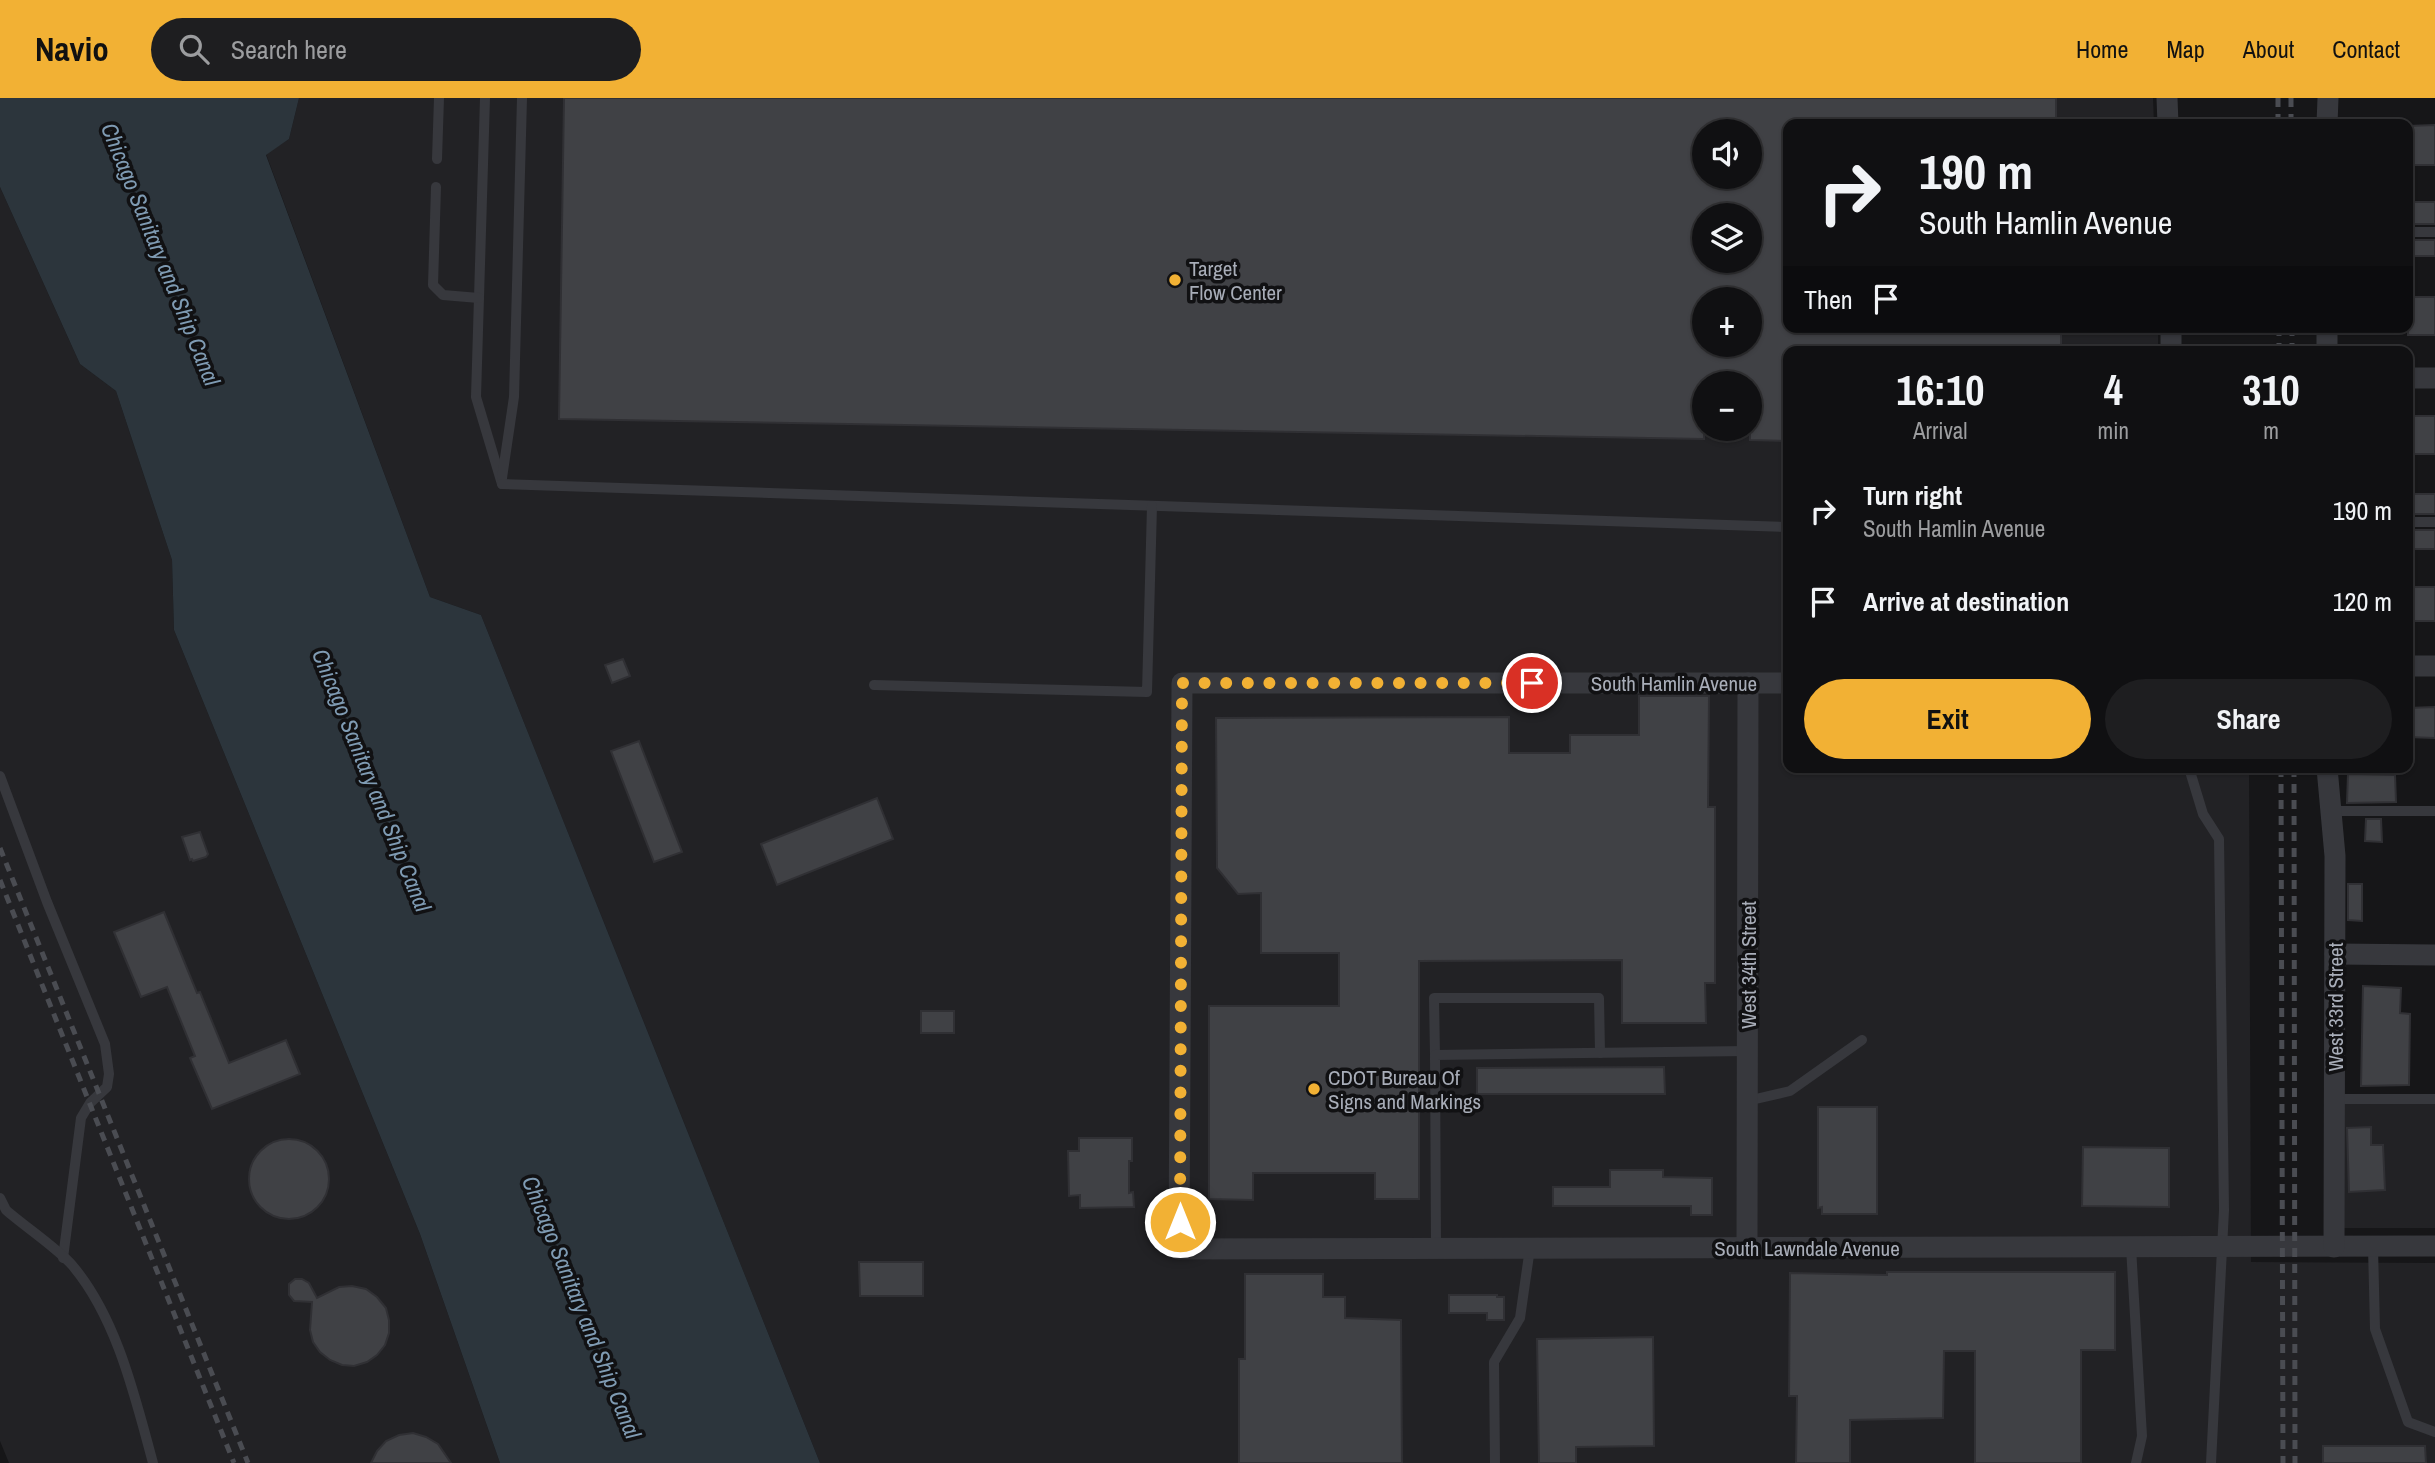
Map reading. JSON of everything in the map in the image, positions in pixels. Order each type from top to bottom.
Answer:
[{"type":"street","points":[[2167,98],[2168,119]]},
{"type":"street","points":[[2328,98],[2328,119]]},
{"type":"street","points":[[2413,378],[2435,378]]},
{"type":"street","points":[[2413,666],[2435,666]]},
{"type":"street","name":"South Hamlin Avenue","points":[[1179,1249],[1182,683],[1783,682]]},
{"type":"street","name":"West 34th Street","points":[[1747,1248],[1748,683]]},
{"type":"street","name":"West 33rd Street","points":[[2327,773],[2335,856],[2334,1247]]},
{"type":"street","points":[[2335,954],[2435,955]]},
{"type":"street","name":"South Lawndale Avenue","points":[[1179,1249],[2435,1246]]},
{"type":"lane","points":[[437,159],[439,98]]},
{"type":"lane","points":[[485,98],[476,397],[502,484]]},
{"type":"lane","points":[[502,484],[514,397],[522,98]]},
{"type":"lane","points":[[436,187],[433,285],[443,295],[479,298]]},
{"type":"lane","points":[[2413,232],[2435,232]]},
{"type":"lane","points":[[502,484],[1783,527]]},
{"type":"lane","points":[[874,685],[1147,692],[1152,506]]},
{"type":"lane","points":[[2413,522],[2435,522]]},
{"type":"lane","points":[[2191,773],[2203,814],[2219,839],[2223,1247],[2211,1463]]},
{"type":"lane","points":[[0,776],[47,902],[105,1044],[109,1074],[107,1087],[90,1102],[81,1118],[63,1258]]},
{"type":"lane","points":[[2331,811],[2435,811]]},
{"type":"lane","points":[[1436,1248],[1434,998],[1600,998],[1600,1053]]},
{"type":"lane","points":[[1747,1101],[1790,1091],[1862,1040]]},
{"type":"lane","points":[[1435,1055],[1748,1051]]},
{"type":"lane","points":[[2334,1099],[2435,1099]]},
{"type":"lane","points":[[0,1198],[6,1210],[71,1265],[100,1309],[128,1373],[153,1463]]},
{"type":"lane","points":[[2131,1247],[2142,1436],[2136,1463]]},
{"type":"lane","points":[[2373,1247],[2375,1329],[2409,1422],[2435,1432]]},
{"type":"lane","points":[[1494,1463],[1494,1362],[1520,1318],[1530,1248]]},
{"type":"shaded area","points":[[299,98],[2153,98],[2154,119],[1783,119],[1783,333],[2158,333],[2158,346],[1783,346],[1783,773],[2249,773],[2251,1262],[2435,1263],[2435,1463],[820,1463],[481,615],[430,597],[266,154],[289,139]]},
{"type":"shaded area","points":[[0,187],[80,364],[116,391],[172,560],[174,630],[420,1234],[500,1463],[9,1463],[0,1441]]},
{"type":"shaded area","points":[[2344,1099],[2435,1099],[2435,1228],[2343,1228]]},
{"type":"water","name":"Chicago Sanitary and Ship Canal","points":[[0,98],[299,98],[289,139],[266,155],[430,597],[481,615],[820,1463],[500,1463],[420,1234],[174,630],[172,560],[116,391],[80,364],[0,187]]},
{"type":"building","name":"Target Flow Center","points":[[564,98],[2056,98],[2056,119],[1783,119],[1783,333],[2061,333],[2061,346],[1783,346],[1783,441],[1762,440],[1762,371],[1692,371],[1692,439],[559,419]]},
{"type":"building","points":[[2435,125],[2435,165],[2413,165],[2413,126]]},
{"type":"building","points":[[2413,202],[2435,202],[2435,224],[2413,224]]},
{"type":"building","points":[[2413,240],[2435,240],[2435,256],[2413,256]]},
{"type":"building","points":[[2413,297],[2435,297],[2435,335],[2408,335],[2413,333]]},
{"type":"building","points":[[2413,416],[2435,416],[2435,454],[2413,454]]},
{"type":"building","points":[[2413,494],[2435,494],[2435,514],[2413,514]]},
{"type":"building","points":[[2413,530],[2435,530],[2435,549],[2413,549]]},
{"type":"building","points":[[2413,587],[2435,587],[2435,621],[2413,621]]},
{"type":"building","points":[[623,659],[630,676],[612,683],[605,665]]},
{"type":"building","points":[[1639,696],[1709,696],[1708,807],[1715,807],[1715,983],[1705,983],[1706,1023],[1622,1023],[1622,960],[1419,961],[1419,1199],[1375,1199],[1375,1173],[1253,1173],[1253,1200],[1209,1199],[1209,1006],[1339,1006],[1339,953],[1261,953],[1261,893],[1238,894],[1217,868],[1216,718],[1509,717],[1509,753],[1570,753],[1570,735],[1639,735]]},
{"type":"building","points":[[2435,707],[2435,738],[2413,737],[2413,708]]},
{"type":"building","points":[[639,741],[682,852],[654,862],[611,751]]},
{"type":"building","points":[[2348,774],[2395,775],[2396,802],[2347,803]]},
{"type":"building","points":[[877,798],[893,839],[777,885],[761,844]]},
{"type":"building","points":[[2366,819],[2381,819],[2382,842],[2365,841]]},
{"type":"building","points":[[200,832],[208,854],[193,861],[190,860],[182,837]]},
{"type":"building","points":[[2348,884],[2362,884],[2362,921],[2348,920]]},
{"type":"building","points":[[164,912],[229,1063],[286,1040],[300,1074],[212,1109],[190,1058],[195,1056],[167,987],[141,997],[114,932]]},
{"type":"building","points":[[2363,986],[2401,988],[2400,1013],[2410,1014],[2409,1085],[2361,1086]]},
{"type":"building","points":[[921,1011],[954,1011],[954,1033],[921,1033]]},
{"type":"building","points":[[1664,1067],[1665,1094],[1477,1094],[1477,1068]]},
{"type":"building","points":[[1818,1107],[1877,1107],[1877,1214],[1822,1214],[1822,1207],[1818,1208]]},
{"type":"building","points":[[2371,1127],[2371,1145],[2383,1145],[2385,1190],[2349,1192],[2347,1128]]},
{"type":"building","points":[[1079,1138],[1132,1138],[1129,1193],[1133,1192],[1134,1207],[1080,1208],[1080,1195],[1069,1196],[1068,1151],[1079,1151]]},
{"type":"building","points":[[281,1139],[297,1139],[311,1146],[322,1157],[329,1171],[326,1194],[311,1212],[297,1219],[281,1219],[267,1212],[256,1201],[249,1187],[249,1171],[256,1157],[267,1146]]},
{"type":"building","points":[[2083,1147],[2169,1148],[2169,1207],[2082,1206]]},
{"type":"building","points":[[1610,1170],[1663,1170],[1663,1177],[1712,1178],[1712,1215],[1691,1215],[1691,1206],[1553,1206],[1553,1187],[1610,1187]]},
{"type":"building","points":[[859,1262],[923,1262],[923,1296],[860,1296]]},
{"type":"building","points":[[1887,1272],[2115,1272],[2115,1350],[2081,1350],[2081,1463],[1975,1463],[1975,1351],[1944,1351],[1943,1418],[1850,1420],[1850,1463],[1796,1463],[1797,1396],[1789,1396],[1790,1273],[1887,1275]]},
{"type":"building","points":[[1245,1274],[1323,1274],[1323,1297],[1345,1297],[1345,1318],[1401,1320],[1402,1463],[1239,1463],[1239,1359],[1245,1359]]},
{"type":"building","points":[[295,1279],[309,1283],[317,1298],[339,1287],[352,1286],[366,1289],[377,1297],[386,1308],[389,1333],[385,1345],[377,1355],[354,1366],[342,1365],[320,1352],[313,1342],[310,1330],[312,1302],[294,1301],[289,1295],[289,1284]]},
{"type":"building","points":[[1449,1295],[1504,1297],[1504,1320],[1487,1320],[1487,1313],[1449,1313]]},
{"type":"building","points":[[1653,1337],[1654,1446],[1576,1447],[1576,1463],[1539,1463],[1537,1339]]},
{"type":"building","points":[[413,1433],[438,1444],[451,1463],[371,1463],[386,1441]]},
{"type":"building","points":[[2323,1446],[2425,1446],[2426,1463],[2323,1463]]},
{"type":"railway","points":[[2278,98],[2278,119]]},
{"type":"railway","points":[[2291,98],[2291,119]]},
{"type":"railway","points":[[2279,333],[2279,346]]},
{"type":"railway","points":[[2292,333],[2292,346]]},
{"type":"railway","points":[[2281,773],[2283,1463]]},
{"type":"railway","points":[[2294,773],[2295,1463]]},
{"type":"railway","points":[[0,848],[248,1463]]},
{"type":"railway","points":[[0,880],[234,1463]]},
{"type":"place","name":"Target Flow Center","points":[[1175,280]]},
{"type":"place","name":"CDOT Bureau Of Signs and Markings","points":[[1314,1089]]},
{"type":"route","points":[[1180,1222],[1182,683],[1532,683]]}]
